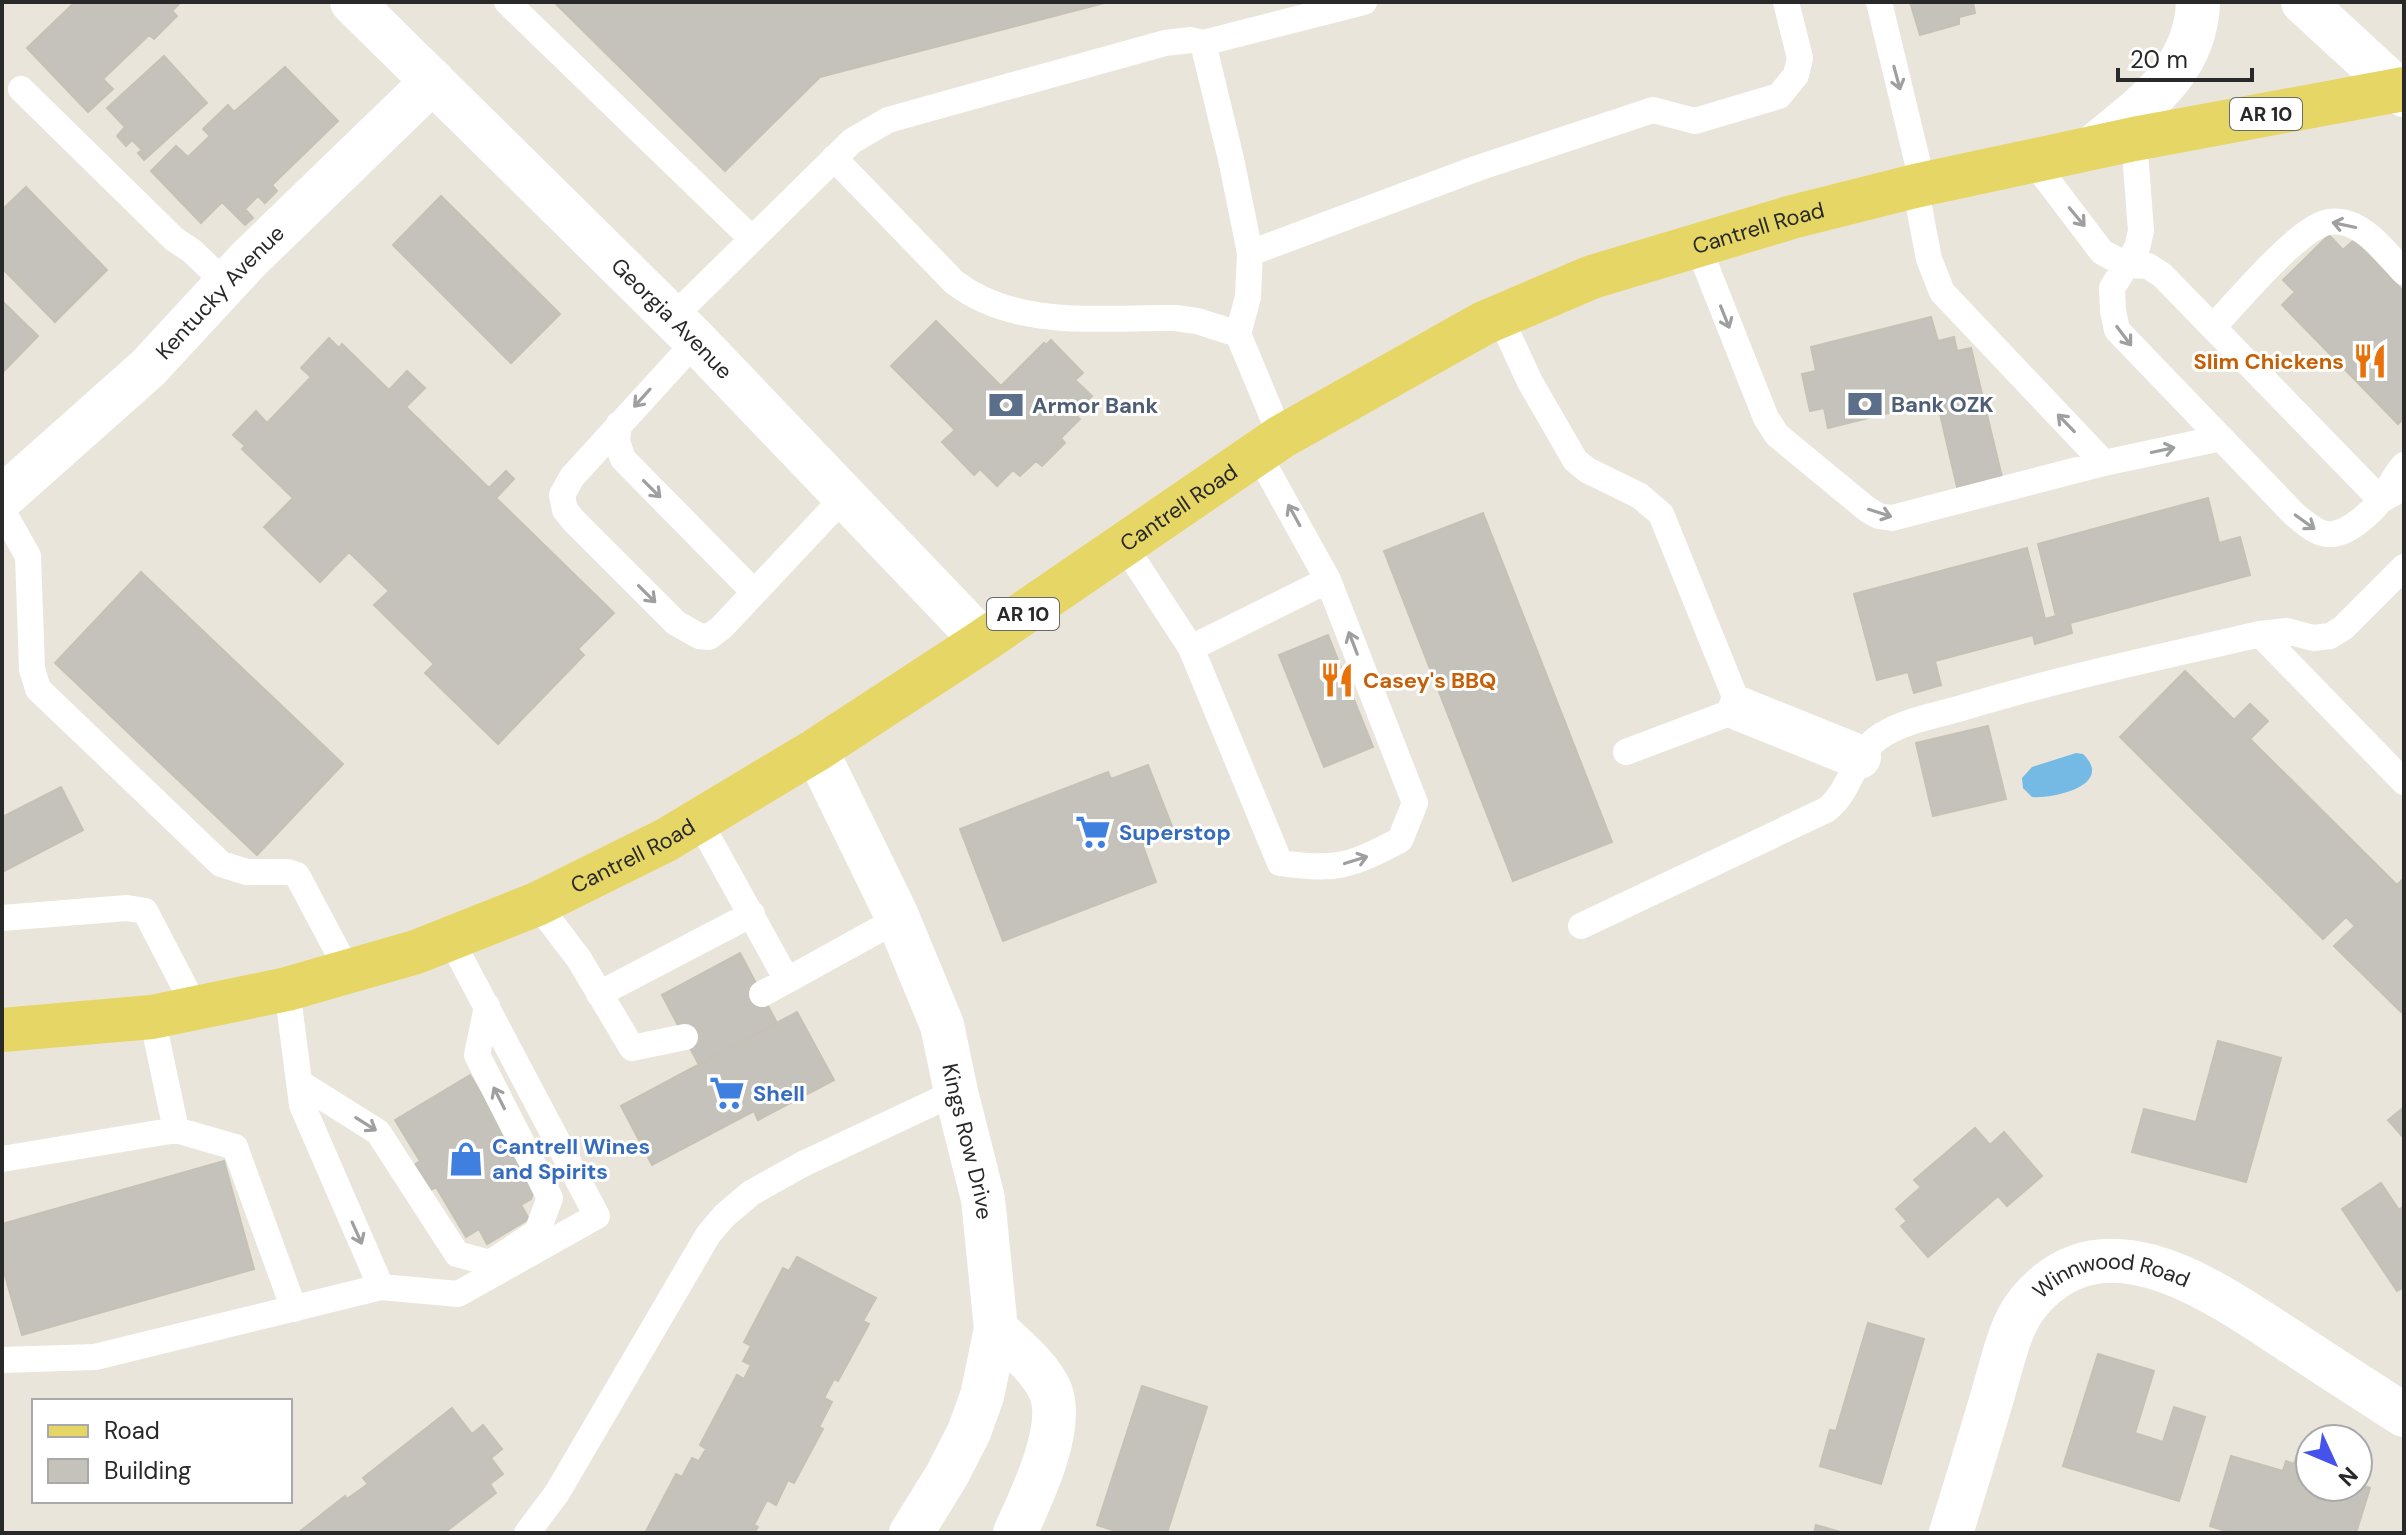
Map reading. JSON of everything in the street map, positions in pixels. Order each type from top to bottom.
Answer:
[{"type":"main road","name":"Cantrell Road","points":[[2,1030],[152,1017],[287,989],[349,973],[537,904],[666,840],[816,750],[983,641],[1269,445],[1403,367],[1500,317],[1592,277],[1697,244],[1919,186],[2113,143],[2402,91]]},
{"type":"street","name":"Georgia Avenue","points":[[352,2],[684,330],[983,641]]},
{"type":"street","points":[[2113,143],[2170,79],[2185,56],[2197,29],[2198,2]]},
{"type":"street","points":[[2303,2],[2402,91]]},
{"type":"street","name":"Kentucky Avenue","points":[[2,498],[148,368],[226,284],[433,81]]},
{"type":"street","points":[[1740,709],[1859,757]]},
{"type":"street","name":"Kings Row Drive","points":[[816,750],[898,919],[942,1025],[983,1199],[996,1329],[982,1396],[969,1432],[947,1475],[911,1533]]},
{"type":"street","name":"Winnwood Road","points":[[1951,1533],[2010,1340],[2027,1303],[2064,1270],[2089,1262],[2123,1262],[2164,1269],[2208,1288],[2404,1415]]},
{"type":"street","points":[[996,1329],[1033,1366],[1050,1390],[1054,1410],[1049,1447],[1015,1533]]},
{"type":"lane","points":[[507,2],[752,239]]},
{"type":"lane","points":[[845,496],[709,637],[699,636],[676,623],[574,521],[565,510],[562,495],[572,477],[619,424],[752,239],[852,141],[888,120],[1165,43],[1191,40],[1203,43],[1364,2]]},
{"type":"lane","points":[[1250,253],[1478,168],[1653,110],[1695,121],[1779,96],[1796,75],[1800,58],[1786,2]]},
{"type":"lane","points":[[1879,2],[1919,186],[1929,259],[1942,292],[2104,463]]},
{"type":"lane","points":[[1124,545],[1191,648],[1280,863],[1319,869],[1360,861],[1400,840],[1415,803],[1328,580],[1269,445],[1238,334],[1248,297],[1250,253],[1203,43]]},
{"type":"lane","points":[[21,89],[174,239],[192,251],[226,284]]},
{"type":"lane","points":[[2113,143],[2141,231],[2140,240],[2112,288],[2117,330],[2294,514],[2325,534],[2340,533],[2392,494],[2396,474],[2404,465]]},
{"type":"lane","points":[[834,158],[954,282],[972,296],[1031,316],[1175,318],[1197,321],[1238,334]]},
{"type":"lane","points":[[2033,161],[2102,252],[2126,265],[2148,266],[2162,275],[2213,327],[2392,494]]},
{"type":"lane","points":[[2213,327],[2302,235],[2324,223],[2353,225],[2369,235],[2404,272]]},
{"type":"lane","points":[[1697,244],[1766,418],[1777,435],[1879,516],[1892,518],[2104,463],[2221,438]]},
{"type":"lane","points":[[1500,317],[1530,382],[1575,460],[1587,470],[1640,496],[1661,514],[1740,709],[1626,752]]},
{"type":"lane","points":[[619,424],[617,441],[623,459],[754,592]]},
{"type":"lane","points":[[2,510],[28,556],[32,669],[38,689],[221,864],[247,872],[288,872],[297,875],[349,973]]},
{"type":"lane","points":[[1581,926],[1826,810],[1843,792],[1859,757],[1870,744],[1891,730],[2005,695],[2260,634],[2287,631],[2313,638],[2330,636],[2343,628],[2404,567]]},
{"type":"lane","points":[[1191,648],[1328,580]]},
{"type":"lane","points":[[2260,634],[2404,782]]},
{"type":"lane","points":[[699,821],[787,980]]},
{"type":"lane","points":[[537,904],[579,959],[632,1048],[685,1037]]},
{"type":"lane","points":[[2,918],[127,908],[145,911],[195,1007]]},
{"type":"lane","points":[[599,994],[752,914]]},
{"type":"lane","points":[[762,994],[898,919]]},
{"type":"lane","points":[[2,1360],[95,1357],[381,1287],[458,1294],[597,1216],[450,938]]},
{"type":"lane","points":[[287,989],[302,1105],[381,1287]]},
{"type":"lane","points":[[300,1083],[378,1132],[457,1254],[490,1263],[537,1232],[550,1198],[477,1055],[487,1006]]},
{"type":"lane","points":[[152,1017],[176,1130]]},
{"type":"lane","points":[[527,1533],[557,1493],[708,1235],[724,1216],[751,1193],[803,1164],[956,1092]]},
{"type":"lane","points":[[2,1159],[176,1130],[235,1147],[294,1309]]},
{"type":"water","points":[[2076,753],[2083,754],[2091,765],[2092,774],[2078,788],[2032,797],[2023,788],[2022,778],[2032,767]]},
{"type":"building","points":[[75,2],[181,2],[172,11],[177,16],[154,39],[149,35],[103,79],[113,89],[88,112],[27,48]]},
{"type":"building","points":[[554,2],[1108,2],[820,77],[725,171]]},
{"type":"building","points":[[1910,2],[1973,2],[1975,13],[1959,17],[1959,24],[1920,35]]},
{"type":"building","points":[[164,56],[207,103],[144,160],[138,153],[142,150],[132,140],[126,146],[117,136],[125,127],[107,108]]},
{"type":"building","points":[[285,67],[338,121],[272,185],[277,191],[265,203],[258,196],[245,209],[253,218],[245,225],[222,202],[201,223],[151,171],[176,146],[188,157],[210,136],[203,129],[228,105],[234,112]]},
{"type":"building","points":[[26,187],[107,270],[55,322],[2,268],[2,210]]},
{"type":"building","points":[[441,196],[560,314],[511,363],[393,245]]},
{"type":"building","name":"Slim Chickens","points":[[2329,235],[2343,250],[2354,240],[2404,292],[2404,418],[2398,424],[2282,305],[2295,292],[2283,280]]},
{"type":"building","points":[[2,301],[38,336],[2,373]]},
{"type":"building","name":"Bank OZK","points":[[1931,317],[1938,341],[1954,337],[1957,351],[1971,348],[2002,477],[1957,487],[1937,401],[1828,428],[1824,408],[1810,411],[1802,374],[1816,371],[1811,347]]},
{"type":"building","name":"Armor Bank","points":[[936,321],[1001,386],[1044,343],[1046,345],[1051,340],[1083,373],[1075,380],[1092,396],[1075,414],[1080,419],[1061,438],[1065,443],[1042,466],[1036,461],[1020,476],[1013,470],[997,486],[980,469],[974,475],[942,442],[955,430],[891,366]]},
{"type":"building","points":[[329,338],[339,348],[342,344],[389,390],[407,371],[425,388],[406,407],[489,488],[506,471],[514,479],[496,498],[614,613],[578,649],[584,655],[498,744],[425,673],[434,664],[374,605],[389,591],[349,552],[320,582],[264,527],[293,498],[242,449],[245,446],[233,435],[256,411],[267,423],[311,377],[301,368]]},
{"type":"building","points":[[2208,498],[2219,543],[2240,537],[2250,575],[2070,623],[2072,633],[2035,644],[2033,635],[1935,661],[1941,685],[1914,693],[1908,672],[1877,680],[1854,594],[2027,548],[2045,619],[2056,616],[2038,544]]},
{"type":"building","points":[[1483,513],[1612,842],[1513,881],[1384,551]]},
{"type":"building","points":[[141,572],[343,764],[257,855],[55,663]]},
{"type":"building","points":[[1328,635],[1373,747],[1324,767],[1279,655]]},
{"type":"building","points":[[2185,671],[2234,720],[2250,704],[2268,721],[2250,739],[2397,885],[2404,878],[2404,1008],[2401,1012],[2334,946],[2355,926],[2346,917],[2323,939],[2120,737]]},
{"type":"building","points":[[1988,726],[2006,799],[1933,816],[1916,743]]},
{"type":"building","points":[[1148,765],[1175,834],[1143,846],[1156,882],[1003,941],[960,829],[1108,772],[1111,779]]},
{"type":"building","points":[[61,787],[83,830],[2,872],[2,817]]},
{"type":"building","name":"Shell","points":[[740,953],[777,1023],[699,1065],[662,995]]},
{"type":"building","name":"Shell","points":[[797,1012],[834,1080],[758,1120],[754,1111],[652,1165],[621,1106]]},
{"type":"building","points":[[2218,1041],[2281,1058],[2246,1182],[2132,1152],[2144,1109],[2196,1122]]},
{"type":"building","points":[[470,1075],[536,1185],[531,1199],[521,1205],[529,1219],[487,1244],[479,1229],[466,1237],[436,1187],[426,1193],[411,1167],[420,1161],[395,1120]]},
{"type":"building","points":[[2404,1107],[2404,1138],[2388,1120]]},
{"type":"building","points":[[1975,1128],[1990,1145],[2004,1132],[2042,1176],[2007,1206],[1998,1196],[1928,1257],[1901,1226],[1907,1221],[1896,1209],[1921,1187],[1914,1180]]},
{"type":"building","points":[[224,1161],[254,1269],[22,1335],[2,1265],[2,1224]]},
{"type":"building","points":[[2381,1183],[2399,1210],[2404,1206],[2404,1287],[2397,1291],[2342,1209]]},
{"type":"building","points":[[797,1257],[876,1298],[863,1321],[869,1324],[838,1381],[834,1379],[824,1398],[832,1402],[819,1427],[823,1429],[794,1483],[788,1480],[776,1505],[767,1500],[754,1525],[758,1527],[754,1533],[645,1533],[676,1474],[682,1477],[692,1458],[699,1461],[706,1449],[700,1445],[737,1375],[744,1379],[751,1365],[743,1361],[751,1346],[744,1342],[783,1268],[789,1271]]},
{"type":"building","points":[[1868,1323],[1924,1339],[1881,1484],[1820,1466],[1830,1430],[1836,1431]]},
{"type":"building","points":[[2098,1354],[2154,1371],[2135,1433],[2163,1442],[2174,1407],[2205,1417],[2179,1501],[2063,1466]]},
{"type":"building","points":[[1142,1386],[1207,1407],[1167,1533],[1122,1533],[1097,1525]]},
{"type":"building","points":[[452,1408],[472,1434],[483,1425],[502,1449],[491,1458],[503,1474],[490,1484],[496,1493],[444,1533],[298,1533],[345,1496],[347,1499],[368,1484],[363,1478]]},
{"type":"building","points":[[2231,1456],[2283,1471],[2286,1461],[2294,1464],[2294,1503],[2365,1503],[2356,1533],[2232,1533],[2210,1526]]},
{"type":"building","points":[[1816,1525],[1844,1533],[1814,1533]]},
{"type":"place","name":"Slim Chickens","points":[[2370,361]]},
{"type":"place","name":"Bank OZK","points":[[1865,404]]},
{"type":"place","name":"Armor Bank","points":[[1006,405]]},
{"type":"place","name":"Casey's BBQ","points":[[1337,680]]},
{"type":"place","name":"Superstop","points":[[1093,832]]},
{"type":"place","name":"Shell","points":[[727,1093]]},
{"type":"place","name":"Cantrell Wines and Spirits","points":[[466,1159]]}]
